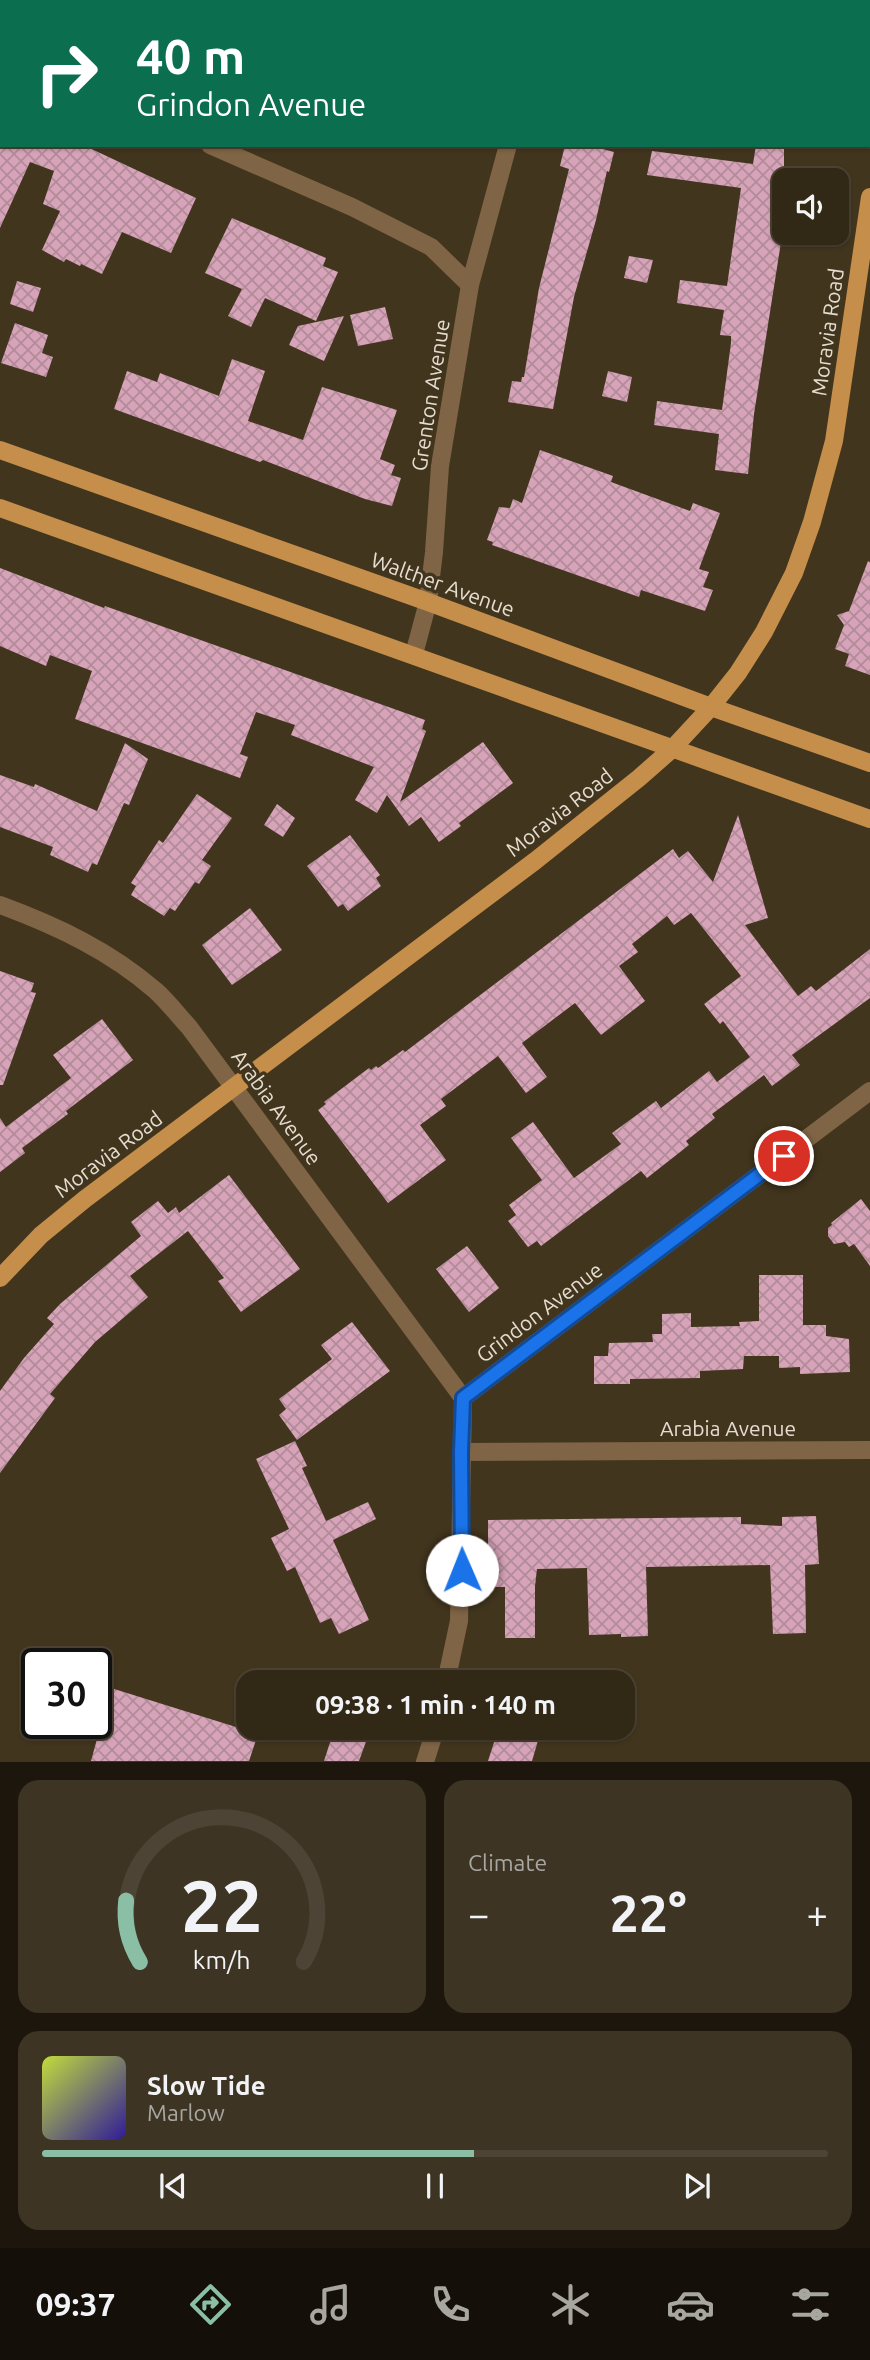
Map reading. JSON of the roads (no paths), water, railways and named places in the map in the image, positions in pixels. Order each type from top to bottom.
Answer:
[{"type":"main road","name":"Moravia Road","points":[[0,1278],[41,1235],[85,1199],[535,861],[672,749],[711,707],[738,673],[764,632],[794,573],[809,533],[835,440],[870,197]]},
{"type":"main road","name":"Walther Avenue","points":[[0,450],[870,763]]},
{"type":"main road","points":[[0,508],[870,819]]},
{"type":"street","points":[[215,147],[352,207],[431,247],[470,285]]},
{"type":"street","name":"Grenton Avenue","points":[[414,654],[428,602],[440,466],[470,285],[507,147]]},
{"type":"street","name":"Arabia Avenue","points":[[0,905],[87,942],[157,992],[189,1027],[463,1398]]},
{"type":"street","name":"Grindon Avenue","points":[[463,1398],[870,1091]]},
{"type":"street","points":[[449,1670],[459,1621],[462,1570],[463,1398]]},
{"type":"street","name":"Arabia Avenue","points":[[461,1452],[870,1450]]},
{"type":"street","points":[[425,1762],[432,1740]]}]
